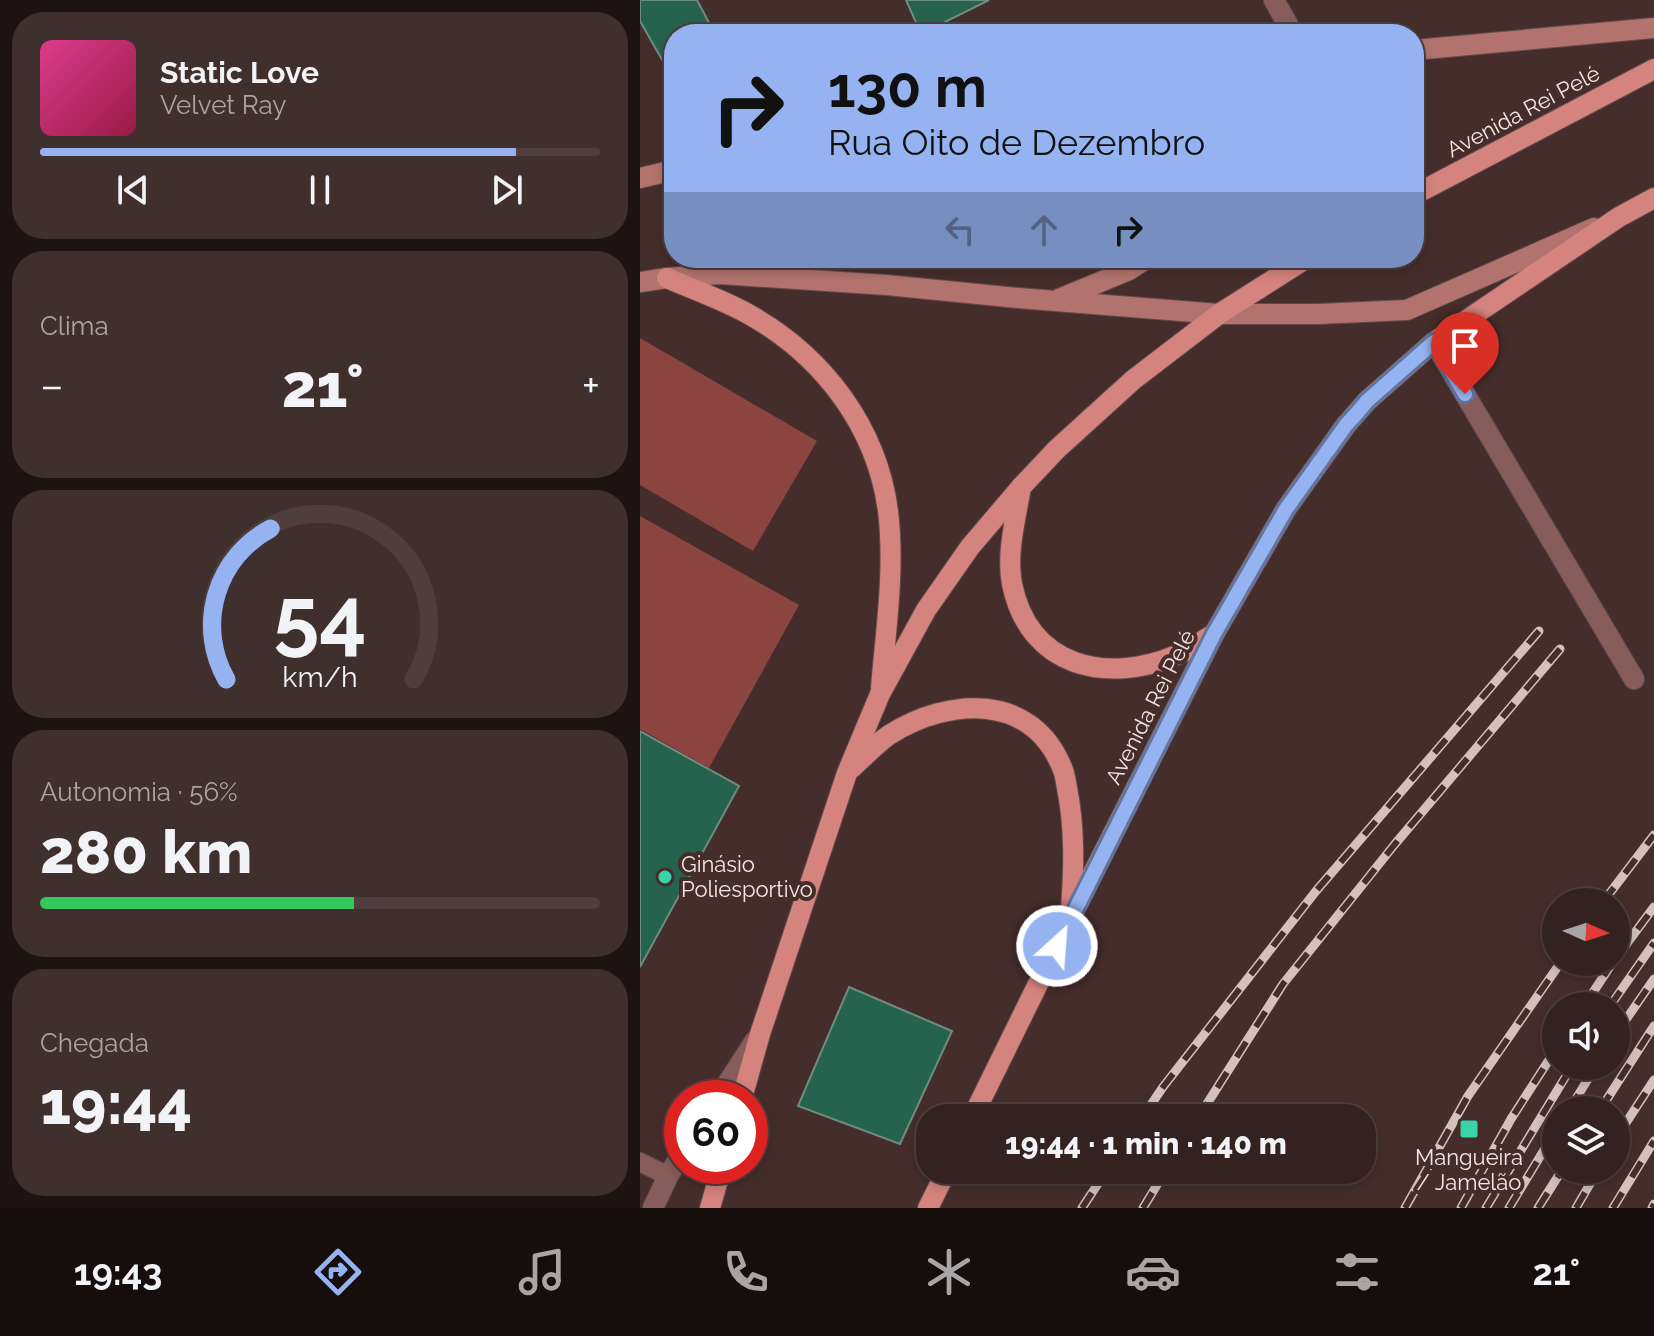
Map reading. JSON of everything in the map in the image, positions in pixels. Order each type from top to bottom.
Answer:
[{"type":"main road","points":[[1424,49],[1654,28]]},
{"type":"main road","name":"Avenida Rei Pelé","points":[[1424,190],[1654,69]]},
{"type":"main road","points":[[640,178],[664,172]]},
{"type":"main road","name":"Avenida Rei Pelé","points":[[979,1104],[1214,634],[1286,509],[1346,425],[1367,401],[1434,342],[1619,217],[1654,198]]},
{"type":"main road","points":[[640,282],[720,274],[1219,314],[1407,310],[1619,217]]},
{"type":"main road","points":[[1052,301],[1087,289],[1125,268]]},
{"type":"main road","points":[[747,1080],[847,773],[880,694],[926,610],[970,547],[1057,449],[1133,380],[1219,314],[1291,268]]},
{"type":"main road","points":[[667,278],[749,315],[792,343],[831,380],[860,422],[880,471],[888,512],[890,572],[880,694]]},
{"type":"main road","points":[[1021,487],[1011,544],[1012,582],[1021,616],[1038,639],[1057,655],[1084,666],[1113,669],[1177,655],[1214,634]]},
{"type":"main road","points":[[847,773],[887,736],[922,718],[961,707],[991,708],[1020,718],[1045,737],[1063,770],[1071,805],[1074,855],[1071,917]]},
{"type":"main road","points":[[710,1208],[717,1184]]},
{"type":"main road","points":[[928,1208],[940,1184]]},
{"type":"street","points":[[1274,0],[1287,24]]},
{"type":"street","points":[[1434,342],[1634,679]]},
{"type":"street","points":[[730,1080],[760,1034]]},
{"type":"street","points":[[653,1208],[664,1184]]},
{"type":"lane","points":[[640,1162],[664,1174]]},
{"type":"shaded area","points":[[640,338],[817,441],[753,551],[640,485]]},
{"type":"shaded area","points":[[640,516],[799,605],[709,768],[640,729]]},
{"type":"building","points":[[640,0],[697,0],[710,24],[664,24],[664,63],[640,21]]},
{"type":"building","points":[[906,0],[989,0],[941,24],[917,24]]},
{"type":"building","name":"Ginásio Poliesportivo","points":[[640,731],[739,786],[640,967]]},
{"type":"building","points":[[849,987],[952,1031],[900,1144],[798,1106]]},
{"type":"railway","points":[[1151,1104],[1316,891],[1539,631]]},
{"type":"railway","points":[[1207,1104],[1283,984],[1395,844],[1560,649]]},
{"type":"railway","points":[[1614,888],[1654,835]]},
{"type":"railway","points":[[1630,939],[1654,907]]},
{"type":"railway","points":[[1620,992],[1654,943]]},
{"type":"railway","points":[[1405,1208],[1468,1096],[1551,976]]},
{"type":"railway","points":[[1593,992],[1604,976]]},
{"type":"railway","points":[[1630,1014],[1654,979]]},
{"type":"railway","points":[[1609,1096],[1654,1026]]},
{"type":"railway","points":[[1461,1208],[1542,1071]]},
{"type":"railway","points":[[1486,1208],[1564,1080]]},
{"type":"railway","points":[[1578,1096],[1587,1080]]},
{"type":"railway","points":[[1630,1117],[1654,1080]]},
{"type":"railway","points":[[1613,1208],[1654,1141]]},
{"type":"railway","points":[[1509,1208],[1542,1153]]},
{"type":"railway","points":[[1082,1208],[1098,1184]]},
{"type":"railway","points":[[1143,1208],[1158,1184]]},
{"type":"railway","points":[[1538,1208],[1553,1184]]},
{"type":"railway","points":[[1576,1208],[1590,1184]]},
{"type":"railway","points":[[1652,1208],[1654,1204]]},
{"type":"place","name":"Ginásio Poliesportivo","points":[[665,877]]},
{"type":"place","name":"Mangueira / Jamelão","points":[[1469,1129]]},
{"type":"route","points":[[1057,946],[1214,634],[1286,509],[1346,425],[1367,401],[1434,342],[1465,394]]}]
